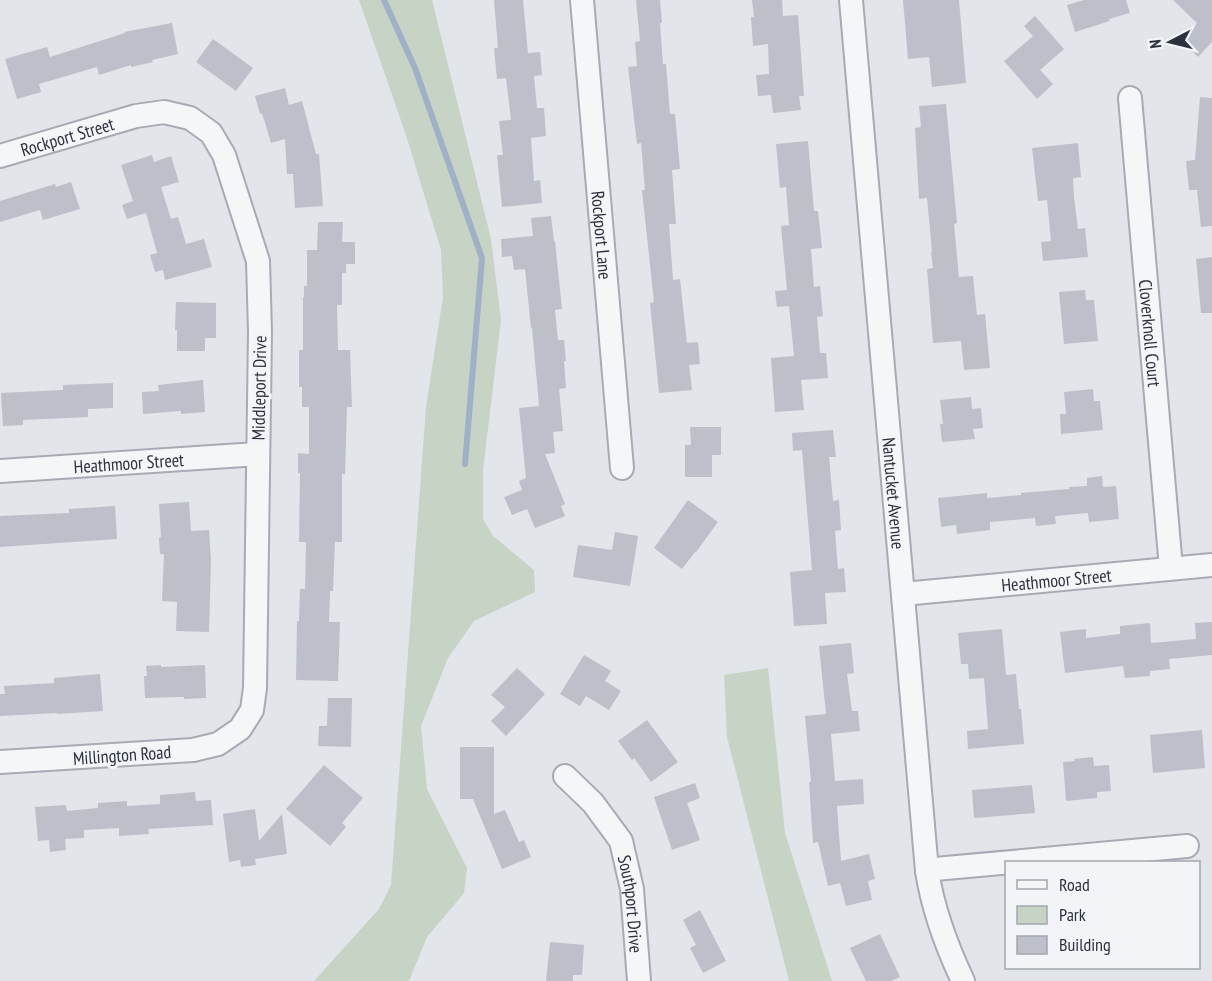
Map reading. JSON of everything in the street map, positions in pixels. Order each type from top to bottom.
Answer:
[{"type":"street","name":"Rockport Lane","points":[[582,0],[622,468]]},
{"type":"street","name":"Nantucket Avenue","points":[[851,0],[927,871],[931,895],[943,934],[963,981]]},
{"type":"street","name":"Cloverknoll Court","points":[[1130,98],[1172,568]]},
{"type":"street","name":"Middleport Drive","points":[[136,116],[164,112],[190,118],[211,133],[224,155],[258,261],[260,332],[255,688],[252,710],[240,729]]},
{"type":"street","name":"Rockport Street","points":[[0,156],[136,116]]},
{"type":"street","name":"Heathmoor Street","points":[[0,471],[258,454]]},
{"type":"street","name":"Heathmoor Street","points":[[903,594],[1212,565]]},
{"type":"street","name":"Millington Road","points":[[0,762],[193,750],[218,744],[240,729]]},
{"type":"street","name":"Southport Drive","points":[[565,776],[593,803],[621,841],[632,889],[639,981]]},
{"type":"street","points":[[1022,861],[1186,846]]},
{"type":"street","points":[[927,871],[1005,863]]},
{"type":"green space","points":[[359,0],[432,0],[491,239],[501,320],[483,470],[483,519],[493,536],[534,570],[535,592],[474,621],[448,658],[421,726],[427,789],[467,868],[464,893],[427,937],[409,981],[314,981],[379,909],[391,885],[426,407],[443,297],[441,250],[406,135]]},
{"type":"green space","points":[[768,668],[785,833],[832,981],[789,981],[727,737],[724,675]]},
{"type":"building","points":[[494,0],[523,0],[528,53],[540,52],[542,75],[534,76],[537,108],[544,108],[546,136],[531,138],[534,181],[540,180],[542,203],[502,207],[497,155],[503,155],[499,121],[511,120],[506,78],[497,79],[494,48],[498,48]]},
{"type":"building","points":[[636,0],[660,0],[663,64],[666,64],[670,114],[675,114],[680,169],[672,170],[676,224],[669,224],[673,280],[680,279],[687,343],[698,342],[700,364],[689,365],[692,390],[659,393],[650,303],[654,302],[642,190],[645,190],[641,143],[637,144],[628,67],[637,66],[635,42],[640,41]]},
{"type":"building","points":[[752,0],[782,0],[783,16],[798,15],[804,96],[799,96],[801,110],[773,113],[771,95],[758,96],[756,75],[769,74],[768,44],[753,46]]},
{"type":"building","points":[[903,0],[959,0],[966,83],[932,87],[929,57],[908,59]]},
{"type":"building","points":[[1084,0],[1126,0],[1130,13],[1075,32],[1067,5]]},
{"type":"building","points":[[1173,0],[1212,0],[1212,42],[1198,57],[1181,40],[1197,23]]},
{"type":"building","points":[[1035,16],[1064,49],[1040,70],[1053,84],[1037,99],[1004,61],[1033,36],[1024,26]]},
{"type":"building","points":[[172,23],[178,54],[99,75],[97,67],[39,84],[41,92],[17,99],[5,59],[47,47],[50,57],[124,32]]},
{"type":"building","points":[[213,39],[253,68],[236,91],[196,62]]},
{"type":"building","points":[[285,88],[289,105],[302,101],[316,154],[319,154],[323,206],[295,208],[293,174],[287,174],[285,139],[271,143],[262,113],[260,114],[255,96]]},
{"type":"building","points":[[1200,97],[1212,98],[1212,226],[1201,227],[1197,190],[1189,190],[1186,161],[1195,160]]},
{"type":"building","points":[[946,104],[957,223],[954,224],[959,277],[973,276],[977,315],[985,314],[990,368],[964,370],[961,341],[933,343],[927,269],[933,268],[932,251],[927,198],[919,199],[915,128],[921,127],[919,106]]},
{"type":"building","points":[[808,141],[814,211],[818,211],[822,248],[811,249],[814,287],[820,286],[823,316],[817,317],[820,353],[826,353],[828,378],[801,380],[804,410],[775,412],[771,358],[794,356],[789,306],[777,307],[775,291],[787,290],[781,226],[789,225],[786,187],[780,188],[776,144]]},
{"type":"building","points":[[1078,143],[1081,177],[1073,178],[1074,198],[1078,229],[1085,228],[1088,257],[1043,261],[1041,242],[1051,241],[1047,200],[1038,201],[1032,148]]},
{"type":"building","points":[[152,155],[154,162],[171,156],[179,182],[161,187],[171,219],[178,217],[186,244],[204,239],[212,267],[165,280],[163,270],[155,272],[150,255],[157,253],[146,213],[127,219],[122,205],[133,201],[121,165]]},
{"type":"building","points":[[71,182],[80,209],[43,220],[40,210],[0,222],[0,201],[55,184],[56,187]]},
{"type":"building","points":[[551,216],[562,309],[555,310],[558,340],[564,340],[566,388],[559,389],[563,431],[553,432],[555,453],[545,454],[565,504],[561,506],[565,516],[535,528],[527,509],[512,515],[504,497],[522,490],[519,481],[526,478],[519,408],[539,406],[525,269],[514,270],[512,256],[502,257],[501,239],[533,236],[531,218]]},
{"type":"building","points":[[318,222],[343,222],[342,242],[355,242],[355,264],[346,264],[346,273],[342,273],[342,305],[337,305],[338,350],[350,350],[352,407],[347,407],[345,474],[342,474],[342,542],[335,542],[333,591],[330,591],[329,622],[340,622],[338,681],[296,680],[297,621],[299,621],[300,589],[305,589],[306,542],[299,542],[298,453],[309,454],[309,407],[302,407],[302,387],[299,387],[299,350],[303,350],[303,297],[304,286],[307,286],[307,250],[317,250]]},
{"type":"building","points":[[1212,257],[1212,313],[1201,313],[1196,259]]},
{"type":"building","points":[[1085,290],[1086,300],[1094,300],[1098,341],[1064,344],[1059,292]]},
{"type":"building","points":[[176,302],[216,303],[216,338],[205,338],[205,351],[177,351]]},
{"type":"building","points":[[203,380],[205,412],[143,414],[142,392],[159,391],[158,385]]},
{"type":"building","points":[[113,383],[113,408],[88,409],[88,417],[23,420],[23,425],[3,426],[1,393],[63,390],[63,385]]},
{"type":"building","points":[[1093,389],[1094,401],[1100,401],[1103,430],[1061,434],[1060,414],[1066,414],[1064,392]]},
{"type":"building","points":[[971,397],[972,409],[981,408],[983,428],[973,429],[975,439],[942,442],[940,424],[943,424],[940,400]]},
{"type":"building","points":[[690,427],[721,427],[721,455],[712,455],[712,477],[685,477],[685,445],[691,445]]},
{"type":"building","points":[[833,430],[836,457],[829,457],[833,501],[839,500],[841,530],[835,531],[838,569],[844,568],[846,592],[825,593],[827,624],[794,626],[790,572],[812,570],[802,450],[793,451],[792,433]]},
{"type":"building","points":[[1102,476],[1103,487],[1116,486],[1119,519],[1089,522],[1088,513],[1055,516],[1056,524],[1036,526],[1035,518],[990,522],[990,530],[957,534],[956,525],[941,527],[938,498],[987,493],[987,498],[1069,489],[1069,487],[1087,486],[1087,478]]},
{"type":"building","points":[[688,500],[718,522],[682,569],[654,548]]},
{"type":"building","points":[[189,502],[191,531],[209,530],[211,560],[209,632],[176,631],[177,602],[162,601],[164,554],[160,554],[159,504]]},
{"type":"building","points":[[115,506],[117,539],[0,547],[0,516],[69,513],[69,509]]},
{"type":"building","points":[[615,532],[638,536],[630,586],[573,577],[578,545],[612,550]]},
{"type":"building","points":[[1212,622],[1212,655],[1169,659],[1170,669],[1150,671],[1150,676],[1125,678],[1123,666],[1065,673],[1060,632],[1086,629],[1086,638],[1120,634],[1120,626],[1150,623],[1151,643],[1196,639],[1195,623]]},
{"type":"building","points":[[1002,629],[1006,675],[1016,674],[1024,744],[968,749],[967,731],[988,729],[984,678],[969,679],[968,664],[961,664],[958,633]]},
{"type":"building","points":[[851,643],[854,673],[847,674],[852,711],[858,711],[860,731],[831,734],[835,781],[863,779],[864,804],[837,806],[841,861],[869,854],[875,879],[868,881],[872,900],[846,906],[840,883],[828,886],[818,842],[813,843],[809,782],[811,782],[805,716],[826,714],[819,646]]},
{"type":"building","points":[[584,655],[611,671],[605,681],[621,691],[609,710],[586,696],[580,706],[560,694]]},
{"type":"building","points":[[161,665],[161,667],[205,665],[206,698],[145,698],[146,666]]},
{"type":"building","points":[[517,668],[545,694],[506,736],[491,721],[505,707],[491,695]]},
{"type":"building","points":[[100,674],[103,711],[0,716],[0,694],[5,694],[4,686],[54,683],[54,678]]},
{"type":"building","points":[[328,698],[352,698],[351,747],[318,746],[319,726],[327,726]]},
{"type":"building","points":[[647,720],[678,762],[651,782],[634,758],[632,760],[618,741]]},
{"type":"building","points":[[1202,730],[1205,768],[1153,773],[1150,735]]},
{"type":"building","points":[[460,747],[494,747],[494,814],[505,810],[519,842],[524,840],[531,857],[502,869],[473,799],[460,799]]},
{"type":"building","points":[[1093,757],[1094,766],[1109,765],[1111,791],[1097,792],[1097,798],[1066,801],[1063,762]]},
{"type":"building","points":[[324,765],[363,798],[342,823],[346,827],[330,846],[286,809]]},
{"type":"building","points":[[695,783],[700,798],[687,803],[700,840],[672,850],[654,797]]},
{"type":"building","points":[[1032,785],[1035,813],[974,818],[972,790]]},
{"type":"building","points":[[195,792],[196,801],[211,800],[213,825],[148,829],[149,834],[119,836],[119,828],[84,830],[84,838],[65,839],[66,850],[50,852],[49,840],[38,841],[35,807],[66,805],[67,811],[98,808],[98,803],[127,801],[127,806],[160,804],[160,795]]},
{"type":"building","points":[[255,809],[259,841],[282,814],[287,854],[255,859],[256,865],[241,867],[240,860],[229,862],[223,814]]},
{"type":"building","points":[[700,910],[726,961],[703,973],[690,948],[696,945],[683,920]]},
{"type":"building","points":[[880,934],[900,977],[891,981],[866,981],[850,948]]},
{"type":"building","points":[[550,942],[584,945],[582,975],[573,975],[573,981],[546,981]]},
{"type":"waterway","points":[[384,0],[415,68],[482,258],[465,464]]}]
